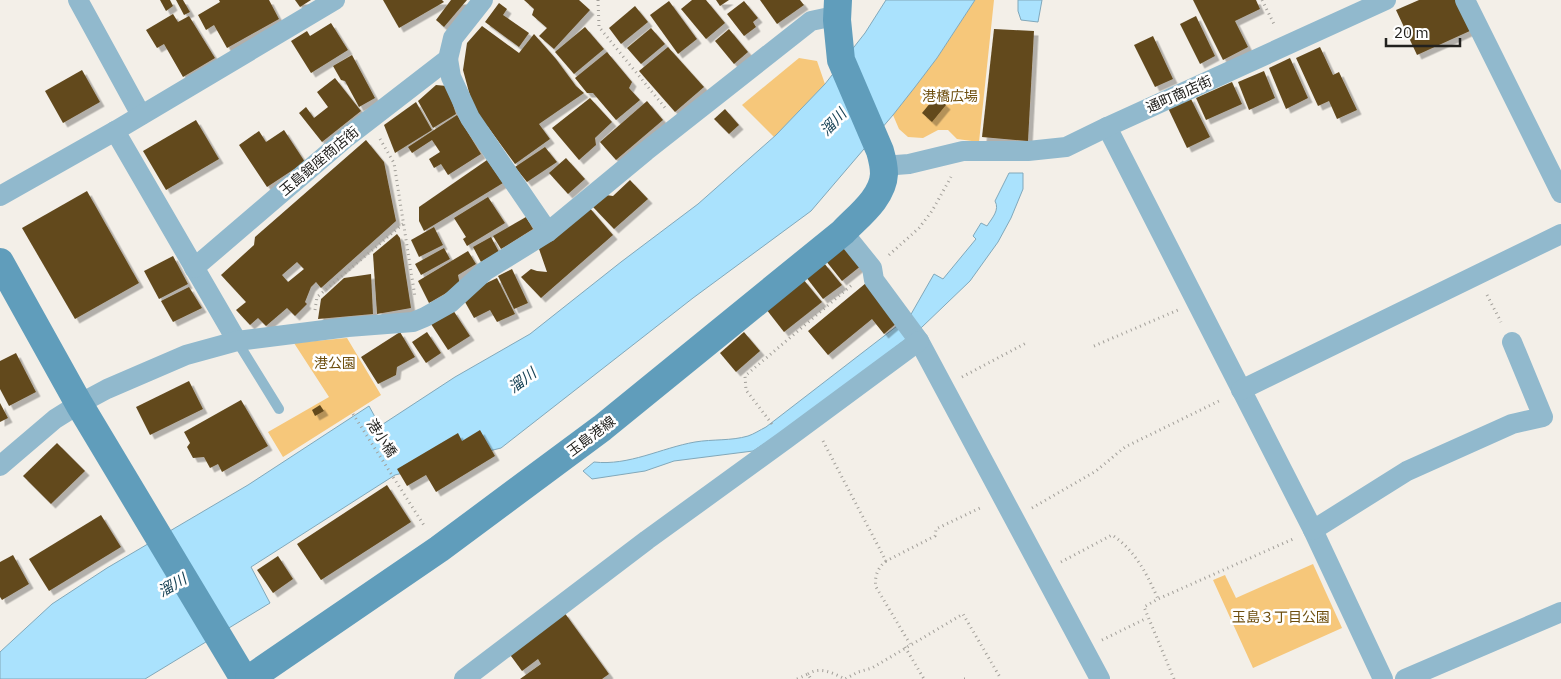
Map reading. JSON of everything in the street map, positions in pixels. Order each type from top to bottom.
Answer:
[{"type":"main road","points":[[837,10],[841,60],[882,158]]},
{"type":"main road","name":"玉島港線","points":[[249,679],[439,549],[602,428],[843,232],[875,198],[882,186],[884,176],[882,158]]},
{"type":"main road","points":[[0,262],[79,404],[244,679]]},
{"type":"street","points":[[78,0],[141,115]]},
{"type":"street","points":[[0,196],[115,131],[335,0]]},
{"type":"street","points":[[483,0],[453,38],[448,59],[451,77],[470,118],[548,232]]},
{"type":"street","name":"通町商店街","points":[[882,158],[909,164],[963,151],[1028,151],[1066,147],[1386,0]]},
{"type":"street","points":[[1465,0],[1561,193]]},
{"type":"street","points":[[0,466],[55,419],[79,404],[107,389],[186,355],[237,341],[416,320],[450,303],[486,271],[548,232],[646,151],[812,21],[825,18],[837,10]]},
{"type":"street","name":"玉島銀座商店街","points":[[194,268],[347,137],[448,59]]},
{"type":"street","points":[[1107,127],[1313,530],[1383,679]]},
{"type":"street","points":[[115,131],[237,341]]},
{"type":"street","points":[[843,232],[872,268],[874,280],[918,341],[944,386],[1100,679]]},
{"type":"street","points":[[1242,390],[1561,234]]},
{"type":"street","points":[[464,679],[647,540],[918,341]]},
{"type":"street","points":[[1313,530],[1407,472],[1512,424],[1543,417],[1512,342]]},
{"type":"street","points":[[1405,679],[1561,612]]},
{"type":"lane","points":[[237,341],[279,409]]},
{"type":"path","points":[[598,0],[599,27],[679,125]]},
{"type":"path","points":[[1262,0],[1285,46]]},
{"type":"path","points":[[374,116],[380,141],[394,163],[416,320]]},
{"type":"path","points":[[785,440],[746,390],[745,376],[919,228],[932,211],[963,151]]},
{"type":"path","points":[[312,331],[317,297],[403,223]]},
{"type":"path","points":[[1476,276],[1512,342]]},
{"type":"path","points":[[1094,346],[1197,302]]},
{"type":"path","points":[[944,386],[1028,342]]},
{"type":"path","points":[[1014,518],[1096,471],[1125,447],[1242,390]]},
{"type":"path","name":"港小橋","points":[[353,414],[439,549]]},
{"type":"path","points":[[812,420],[886,561]]},
{"type":"path","points":[[910,644],[876,587],[874,580],[880,565],[934,536],[936,529],[1002,496]]},
{"type":"path","points":[[1174,679],[1144,607],[1313,530]]},
{"type":"path","points":[[1043,572],[1112,535],[1122,541],[1134,554],[1158,599]]},
{"type":"path","points":[[797,679],[814,670],[829,671],[845,679],[858,672],[872,668],[963,614],[1001,679]]},
{"type":"path","points":[[1084,648],[1147,618]]},
{"type":"path","points":[[905,647],[924,679]]},
{"type":"path","points":[[808,674],[811,679]]},
{"type":"green space","name":"港橋広場","points":[[975,0],[994,0],[979,142],[957,139],[948,130],[938,130],[923,138],[908,137],[899,129],[893,115],[937,58]]},
{"type":"green space","points":[[799,58],[817,61],[826,87],[774,137],[742,105]]},
{"type":"green space","name":"港公園","points":[[347,338],[381,395],[283,457],[268,432],[329,397],[294,343]]},
{"type":"green space","name":"玉島３丁目公園","points":[[1313,564],[1342,628],[1253,668],[1213,580],[1225,575],[1236,598]]},
{"type":"water","name":"溜川","points":[[886,0],[975,0],[937,58],[915,87],[811,211],[693,298],[501,448],[395,475],[251,567],[270,603],[145,679],[0,679],[0,652],[52,604],[107,568],[248,485],[369,406],[380,426],[455,377],[530,334],[698,204],[776,135],[825,84],[865,33]]},
{"type":"water","points":[[1018,0],[1042,0],[1038,22],[1021,20],[1018,11]]},
{"type":"water","points":[[1009,173],[1023,173],[1023,189],[1011,218],[998,242],[970,281],[922,327],[789,428],[753,451],[674,461],[645,471],[592,479],[583,471],[594,462],[607,463],[632,459],[695,442],[742,438],[766,427],[910,316],[934,274],[943,279],[976,239],[973,236],[981,223],[987,226],[995,214],[997,208],[995,201]]},
{"type":"building","points":[[160,0],[170,0],[173,6],[166,11]]},
{"type":"building","points":[[176,0],[183,0],[190,12],[184,15]]},
{"type":"building","points":[[219,0],[269,0],[279,19],[227,48],[214,25],[206,30],[198,15],[220,2]]},
{"type":"building","points":[[295,0],[311,0],[300,7]]},
{"type":"building","points":[[383,0],[442,0],[444,2],[399,28]]},
{"type":"building","points":[[451,0],[467,0],[444,27],[436,20]]},
{"type":"building","points":[[524,0],[579,0],[590,10],[554,49],[539,36],[547,28],[532,15],[534,9]]},
{"type":"building","points":[[692,0],[706,0],[725,23],[706,39],[681,9]]},
{"type":"building","points":[[716,0],[729,0],[720,6]]},
{"type":"building","points":[[760,0],[800,0],[804,5],[777,24]]},
{"type":"building","points":[[1193,0],[1256,0],[1260,9],[1235,21],[1248,47],[1223,60]]},
{"type":"building","points":[[1419,0],[1459,0],[1472,30],[1417,55],[1396,10]]},
{"type":"building","points":[[669,1],[697,39],[678,54],[650,15]]},
{"type":"building","points":[[744,1],[758,18],[753,22],[756,27],[744,36],[727,14]]},
{"type":"building","points":[[499,3],[507,9],[503,15],[529,33],[519,47],[485,22]]},
{"type":"building","points":[[635,6],[648,22],[621,44],[609,28]]},
{"type":"building","points":[[173,14],[178,22],[189,16],[215,58],[183,77],[164,44],[157,48],[146,30]]},
{"type":"building","points":[[1196,16],[1215,56],[1200,64],[1180,24]]},
{"type":"building","points":[[331,23],[348,50],[311,73],[291,41],[307,31],[310,36]]},
{"type":"building","points":[[482,26],[519,53],[534,34],[576,86],[584,93],[539,124],[550,139],[515,164],[488,127],[475,114],[463,70],[467,43]]},
{"type":"building","points":[[585,27],[604,49],[574,74],[555,52]]},
{"type":"building","points":[[651,28],[665,44],[641,64],[627,48]]},
{"type":"building","points":[[729,29],[748,52],[734,64],[715,41]]},
{"type":"building","points":[[994,29],[1034,31],[1028,141],[982,137]]},
{"type":"building","points":[[1153,36],[1173,79],[1155,87],[1134,45]]},
{"type":"building","points":[[668,47],[704,87],[675,112],[639,71]]},
{"type":"building","points":[[1320,47],[1333,75],[1339,72],[1357,110],[1337,119],[1329,101],[1318,106],[1296,58]]},
{"type":"building","points":[[607,52],[632,82],[629,88],[640,100],[616,120],[593,93],[587,93],[575,78]]},
{"type":"building","points":[[352,55],[375,98],[359,107],[345,81],[341,80],[333,66]]},
{"type":"building","points":[[1290,58],[1308,98],[1286,109],[1269,68]]},
{"type":"building","points":[[82,70],[100,102],[63,123],[45,91]]},
{"type":"building","points":[[1264,71],[1275,98],[1249,110],[1238,82]]},
{"type":"building","points":[[335,78],[361,111],[322,142],[299,113],[306,107],[314,118],[328,107],[317,92]]},
{"type":"building","points":[[1232,82],[1242,104],[1206,120],[1196,98]]},
{"type":"building","points":[[436,85],[447,86],[456,114],[433,128],[418,101]]},
{"type":"building","points":[[936,96],[946,105],[932,122],[922,113]]},
{"type":"building","points":[[1190,97],[1210,137],[1187,148],[1168,108]]},
{"type":"building","points":[[590,98],[612,122],[595,138],[596,145],[579,160],[552,128]]},
{"type":"building","points":[[647,101],[663,120],[616,160],[600,142]]},
{"type":"building","points":[[416,102],[432,130],[395,153],[384,125]]},
{"type":"building","points":[[725,109],[739,125],[729,134],[714,119]]},
{"type":"building","points":[[457,115],[481,154],[448,175],[441,164],[434,168],[429,159],[440,152],[432,140],[412,153],[408,147]]},
{"type":"building","points":[[196,120],[219,159],[166,190],[143,151]]},
{"type":"building","points":[[284,130],[305,162],[267,187],[239,145],[259,131],[266,142]]},
{"type":"building","points":[[366,140],[384,162],[396,221],[321,288],[316,282],[311,287],[305,302],[307,304],[295,316],[287,308],[266,326],[258,318],[250,325],[236,310],[246,302],[221,275],[254,245],[255,237]],"holes":[[[297,262],[304,269],[288,282],[282,275]]]},
{"type":"building","points":[[545,147],[557,162],[527,182],[515,167]]},
{"type":"building","points":[[566,158],[585,179],[568,194],[549,173]]},
{"type":"building","points":[[487,160],[503,183],[424,231],[419,221],[419,207]]},
{"type":"building","points":[[630,180],[648,199],[614,229],[593,207],[606,195],[613,196]]},
{"type":"building","points":[[87,191],[139,283],[75,319],[22,228]]},
{"type":"building","points":[[488,197],[505,223],[467,246],[463,239],[466,237],[454,218]]},
{"type":"building","points":[[588,206],[613,235],[541,298],[521,277],[531,269],[547,272],[539,249]]},
{"type":"building","points":[[526,217],[533,229],[501,249],[493,236]]},
{"type":"building","points":[[434,227],[443,245],[419,257],[411,240]]},
{"type":"building","points":[[397,234],[400,238],[411,308],[377,314],[373,254]]},
{"type":"building","points":[[491,237],[499,252],[481,262],[473,247]]},
{"type":"building","points":[[847,245],[862,265],[842,281],[826,261]]},
{"type":"building","points":[[444,248],[450,259],[421,275],[415,264]]},
{"type":"building","points":[[468,251],[476,264],[458,275],[460,285],[429,303],[418,281]]},
{"type":"building","points":[[173,256],[188,284],[159,299],[144,271]]},
{"type":"building","points":[[824,263],[842,285],[823,299],[806,277]]},
{"type":"building","points":[[512,269],[528,303],[514,309],[498,276]]},
{"type":"building","points":[[371,274],[373,314],[318,319],[321,299],[344,278]]},
{"type":"building","points":[[497,278],[515,314],[497,322],[490,310],[474,318],[465,302],[476,288]]},
{"type":"building","points":[[803,279],[822,302],[784,332],[766,309]]},
{"type":"building","points":[[866,283],[898,322],[884,334],[872,319],[828,355],[808,331]]},
{"type":"building","points":[[189,287],[202,308],[173,322],[161,301]]},
{"type":"building","points":[[453,310],[470,336],[448,350],[431,324]]},
{"type":"building","points":[[400,332],[415,357],[397,367],[396,375],[378,384],[361,357]]},
{"type":"building","points":[[427,332],[441,353],[426,363],[412,342]]},
{"type":"building","points":[[744,332],[760,351],[736,372],[720,353]]},
{"type":"building","points":[[16,353],[36,392],[9,406],[0,389],[0,361]]},
{"type":"building","points":[[189,381],[203,409],[150,435],[136,407]]},
{"type":"building","points":[[241,400],[268,446],[222,472],[218,464],[210,468],[204,457],[193,458],[187,447],[190,443],[184,432]]},
{"type":"building","points":[[0,403],[8,418],[0,422]]},
{"type":"building","points":[[320,405],[324,411],[315,416],[312,410]]},
{"type":"building","points":[[480,430],[495,456],[436,492],[426,475],[407,486],[397,469],[458,433],[462,441]]},
{"type":"building","points":[[57,443],[85,471],[51,504],[23,476]]},
{"type":"building","points":[[387,485],[411,522],[321,580],[297,544]]},
{"type":"building","points":[[101,515],[121,547],[49,591],[29,559]]},
{"type":"building","points":[[13,555],[29,584],[2,600],[0,597],[0,562]]},
{"type":"building","points":[[278,556],[293,579],[273,593],[257,570]]},
{"type":"building","points":[[564,612],[609,674],[602,679],[520,679],[541,664],[538,659],[522,671],[508,652]]}]
